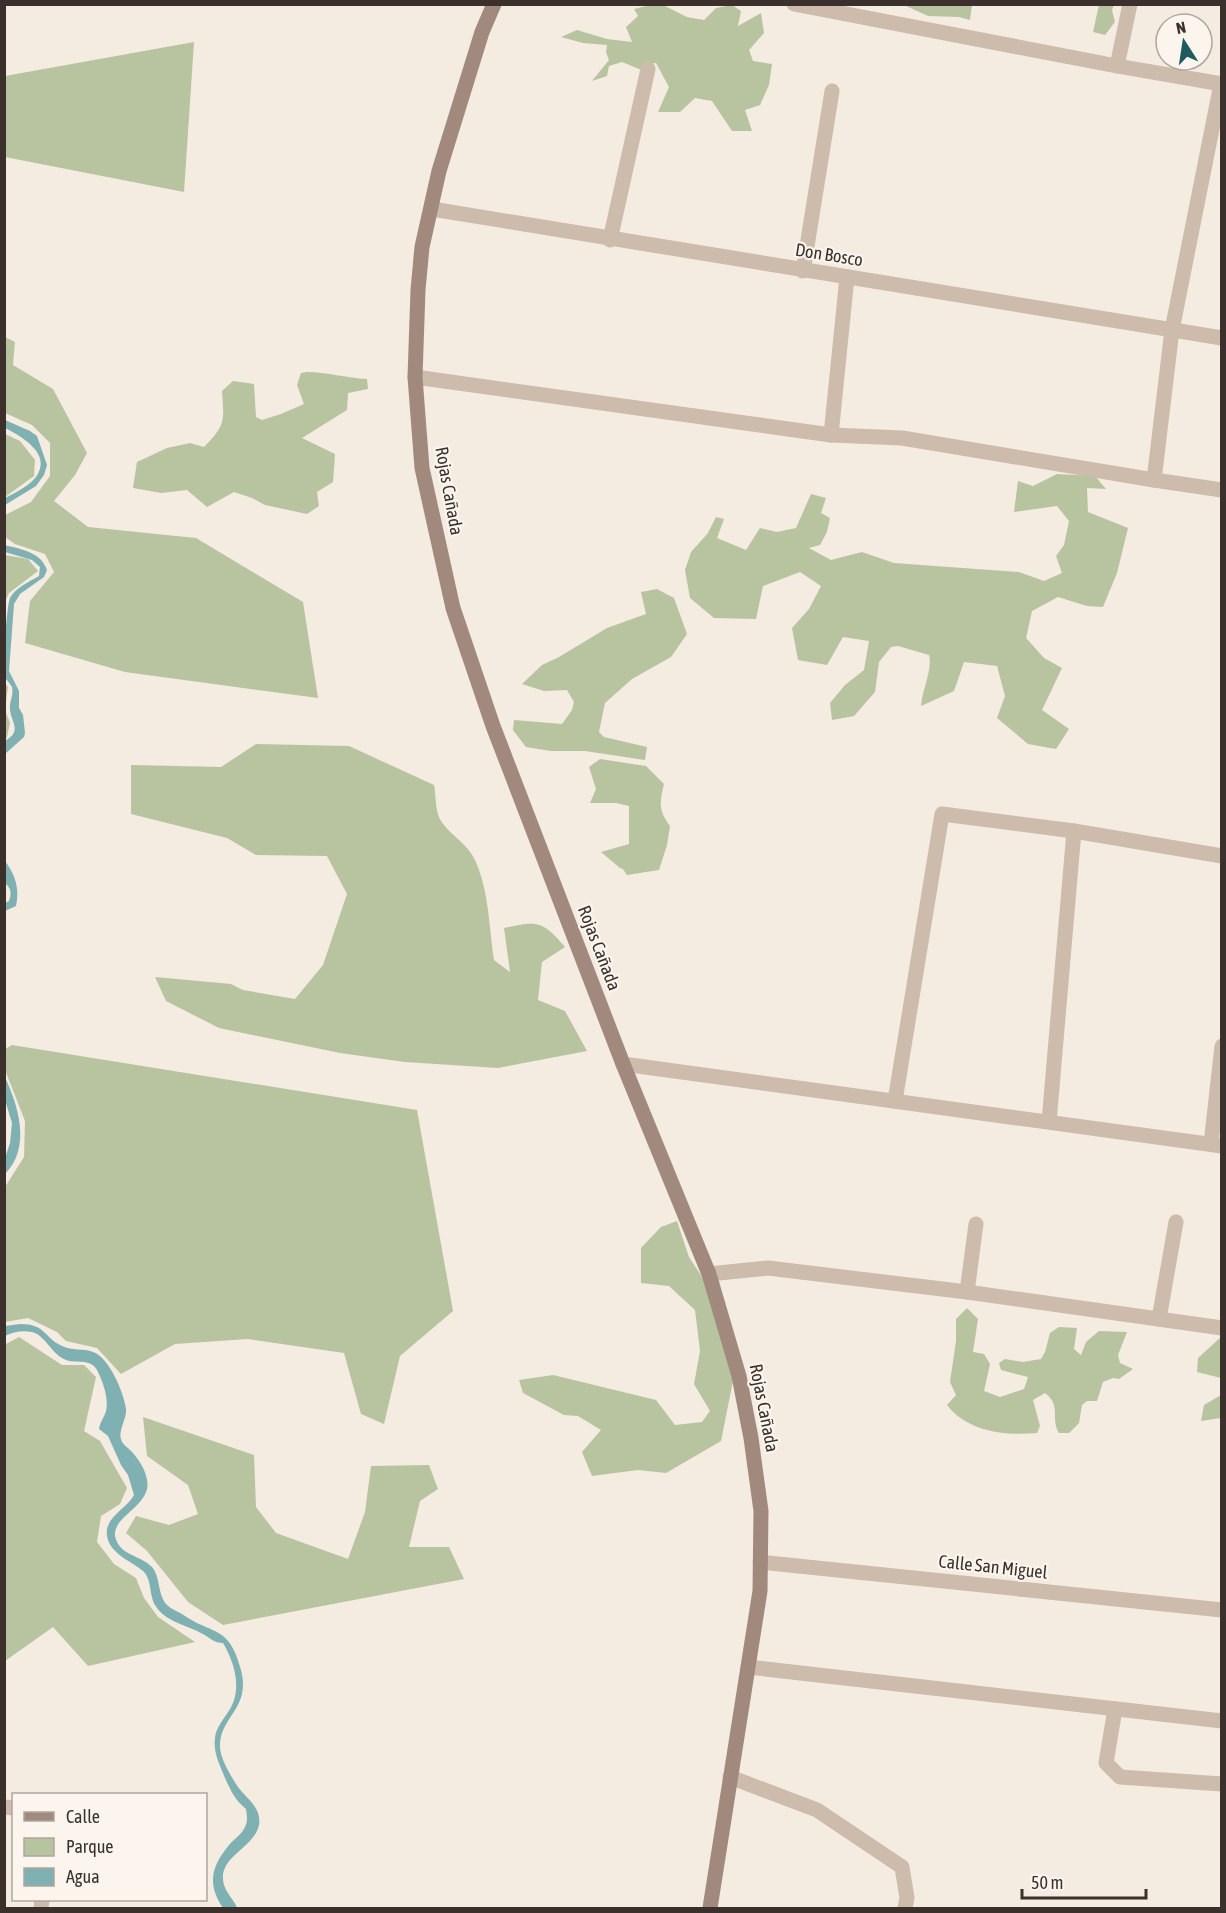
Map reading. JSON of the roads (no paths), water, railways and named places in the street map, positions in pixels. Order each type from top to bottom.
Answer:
[{"type":"main road","name":"Rojas Cañada","points":[[494,4],[482,32],[439,171],[422,247],[415,377],[422,468],[453,608],[493,726],[623,1064],[709,1275],[739,1376],[751,1438],[761,1511],[760,1591],[710,1908]]},
{"type":"street","points":[[794,4],[1221,84],[1172,330],[1154,480]]},
{"type":"street","points":[[1117,66],[1130,4]]},
{"type":"street","points":[[610,240],[648,69]]},
{"type":"street","points":[[803,271],[832,91]]},
{"type":"street","name":"Don Bosco","points":[[432,209],[610,240],[1221,338]]},
{"type":"street","points":[[831,435],[847,277]]},
{"type":"street","points":[[415,377],[831,435],[902,438],[1221,490]]},
{"type":"street","points":[[895,1101],[942,814],[1074,831],[1221,856]]},
{"type":"street","points":[[1049,1122],[1074,831]]},
{"type":"street","points":[[623,1064],[1216,1145],[1221,1046]]},
{"type":"street","points":[[1159,1319],[1176,1222]]},
{"type":"street","points":[[967,1292],[976,1224]]},
{"type":"street","points":[[709,1275],[768,1268],[967,1292],[1221,1328]]},
{"type":"street","name":"Calle San Miguel","points":[[760,1562],[1221,1610]]},
{"type":"street","points":[[748,1667],[1221,1721]]},
{"type":"street","points":[[1115,1708],[1106,1763],[1120,1777],[1221,1784]]},
{"type":"street","points":[[730,1777],[817,1810],[902,1867],[907,1898],[905,1908]]},
{"type":"water","points":[[5,420],[37,436],[47,465],[44,475],[36,486],[5,505],[5,498],[26,486],[36,477],[41,461],[33,447],[5,428]]},
{"type":"water","points":[[4,545],[35,555],[47,570],[44,577],[20,594],[14,604],[9,671],[19,691],[19,708],[23,715],[25,733],[24,737],[5,754],[5,741],[15,730],[10,710],[12,687],[4,676],[9,603],[15,591],[39,576],[40,567],[32,560],[5,552]]},
{"type":"water","points":[[5,861],[14,876],[17,894],[16,906],[5,911],[5,903],[9,901],[11,893],[5,883]]},
{"type":"water","points":[[4,1075],[14,1099],[20,1126],[18,1151],[5,1174],[5,1158],[10,1143],[12,1123],[5,1100]]},
{"type":"water","points":[[20,1324],[35,1326],[66,1348],[93,1352],[99,1355],[110,1368],[119,1385],[126,1409],[120,1436],[124,1445],[140,1462],[147,1479],[144,1496],[118,1524],[115,1536],[117,1543],[121,1548],[152,1567],[167,1605],[219,1633],[231,1645],[236,1655],[243,1683],[242,1694],[221,1736],[220,1751],[229,1773],[253,1804],[259,1819],[256,1833],[230,1860],[223,1875],[225,1888],[237,1908],[223,1908],[213,1883],[218,1861],[229,1845],[244,1830],[247,1820],[246,1809],[229,1787],[215,1749],[217,1730],[230,1709],[236,1693],[234,1667],[223,1643],[170,1619],[159,1611],[153,1601],[146,1574],[112,1548],[109,1542],[107,1529],[112,1518],[134,1495],[128,1475],[108,1436],[99,1429],[107,1406],[106,1395],[97,1370],[86,1362],[64,1359],[32,1332],[14,1332],[5,1336],[5,1326]]}]
